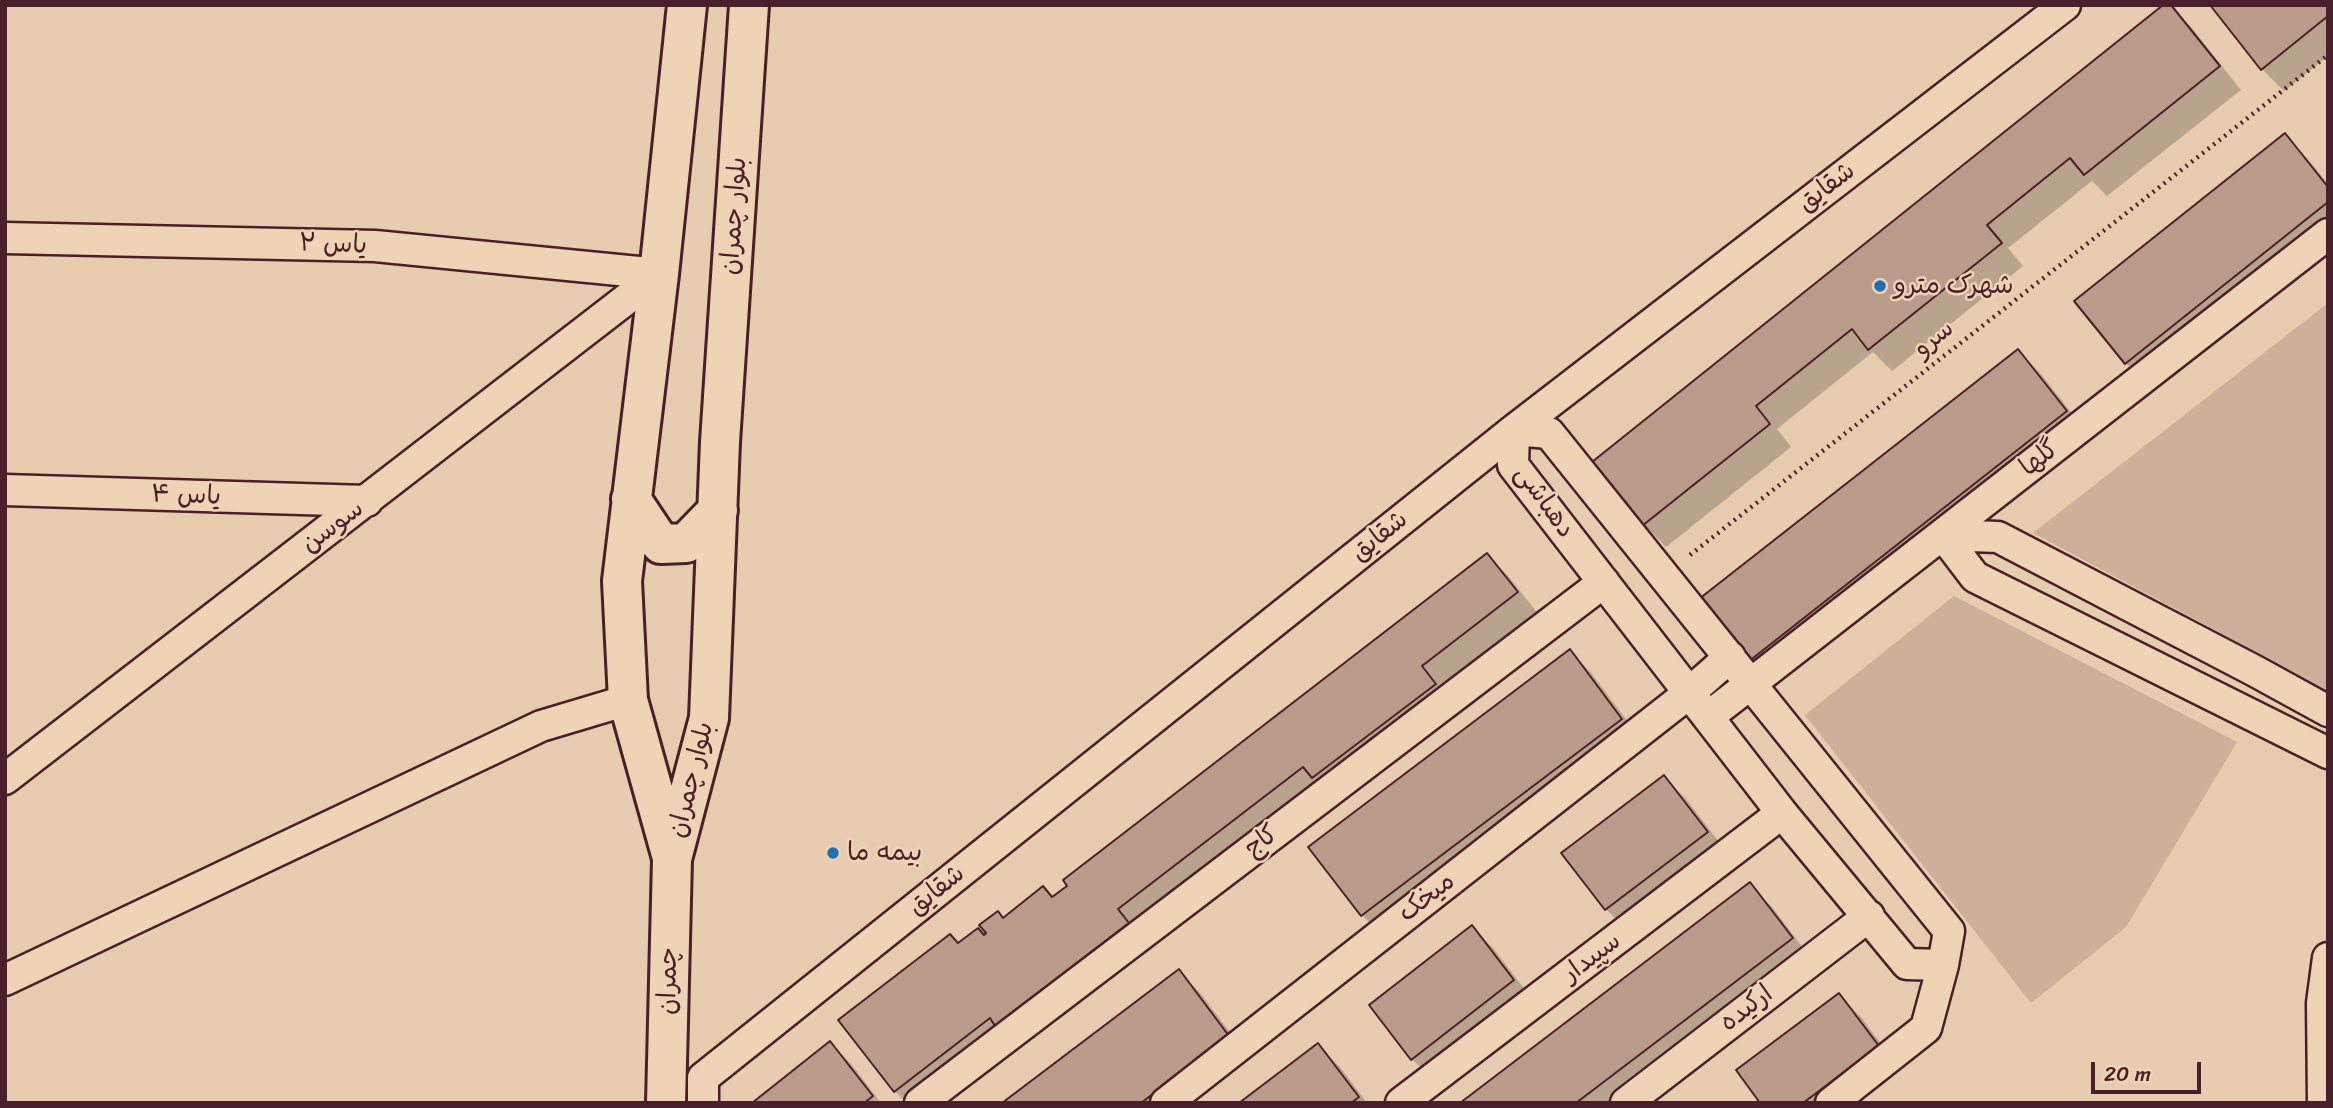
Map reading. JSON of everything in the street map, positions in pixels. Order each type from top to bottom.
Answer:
[{"type":"main road","name":"بلوار چمران","points":[[672,859],[628,701],[622,581],[659,274],[687,5]]},
{"type":"main road","name":"بلوار چمران","points":[[672,859],[709,718],[730,289],[749,5]]},
{"type":"main road","points":[[631,499],[662,544],[686,542],[718,510]]},
{"type":"main road","name":"چمران","points":[[666,1103],[672,859]]},
{"type":"street","name":"شقایق","points":[[703,1091],[1514,430],[2065,5]]},
{"type":"street","name":"گلها","points":[[1708,717],[2328,234]]},
{"type":"street","name":"یاس ۲","points":[[5,238],[375,246],[659,274]]},
{"type":"street","name":"سوسن","points":[[5,779],[659,274]]},
{"type":"street","name":"دهباشی","points":[[1514,430],[1549,433],[1664,575],[1949,931],[1943,965],[1907,964],[1782,813],[1513,465],[1514,430]]},
{"type":"street","name":"یاس ۴","points":[[5,490],[367,501]]},
{"type":"street","points":[[1943,535],[1998,537],[2328,711]]},
{"type":"street","points":[[1943,535],[1975,577],[2328,753]]},
{"type":"street","name":"کاج","points":[[920,1103],[1604,582]]},
{"type":"street","name":"میخک","points":[[1166,1103],[1688,694],[1730,657]]},
{"type":"street","points":[[5,980],[541,726],[628,701]]},
{"type":"street","name":"سپیدار","points":[[1401,1103],[1782,813]]},
{"type":"street","name":"ارکیده","points":[[1626,1103],[1869,916]]},
{"type":"street","points":[[2323,1103],[2322,1003],[2328,958]]},
{"type":"street","points":[[1830,1103],[1926,1028],[1943,965]]},
{"type":"path","name":"سرو","points":[[1664,575],[2328,55]]},
{"type":"shaded area","points":[[2328,303],[2328,690],[2033,533]]},
{"type":"shaded area","points":[[1954,596],[2237,742],[2126,927],[2031,1003],[1805,715]]},
{"type":"building","name":"شهرک مترو","points":[[2163,5],[2171,5],[2220,66],[2084,175],[2070,158],[1987,225],[2002,243],[1868,350],[1852,329],[1756,406],[1770,424],[1642,526],[1592,462]]},
{"type":"building","points":[[2210,5],[2328,5],[2328,16],[2261,70]]},
{"type":"building","name":"شهرک مترو","points":[[2285,133],[2328,187],[2328,202],[2125,364],[2074,301]]},
{"type":"building","name":"شهرک مترو","points":[[2018,349],[2067,411],[1748,662],[1699,599]]},
{"type":"building","points":[[1487,553],[1518,592],[1422,666],[1436,684],[1312,778],[1303,767],[1118,909],[1129,923],[995,1026],[990,1018],[894,1092],[838,1020],[950,934],[958,943],[978,928],[984,935],[986,933],[979,925],[998,911],[1003,918],[1043,886],[1052,897],[1067,886],[1063,880]]},
{"type":"building","points":[[1570,649],[1622,719],[1361,916],[1308,847]]},
{"type":"building","points":[[1664,775],[1708,832],[1605,910],[1561,853]]},
{"type":"building","points":[[1750,882],[1793,938],[1576,1103],[1460,1103]]},
{"type":"building","points":[[1472,925],[1514,980],[1411,1060],[1369,1005]]},
{"type":"building","points":[[1179,969],[1229,1036],[1141,1103],[1002,1103]]},
{"type":"building","points":[[1839,993],[1879,1046],[1803,1103],[1760,1103],[1736,1070]]},
{"type":"building","points":[[830,1041],[873,1096],[864,1103],[752,1103]]},
{"type":"building","points":[[1318,1043],[1359,1097],[1351,1103],[1239,1103]]},
{"type":"place","name":"شهرک مترو","points":[[1880,286]]},
{"type":"place","name":"بیمه ما","points":[[833,853]]}]
